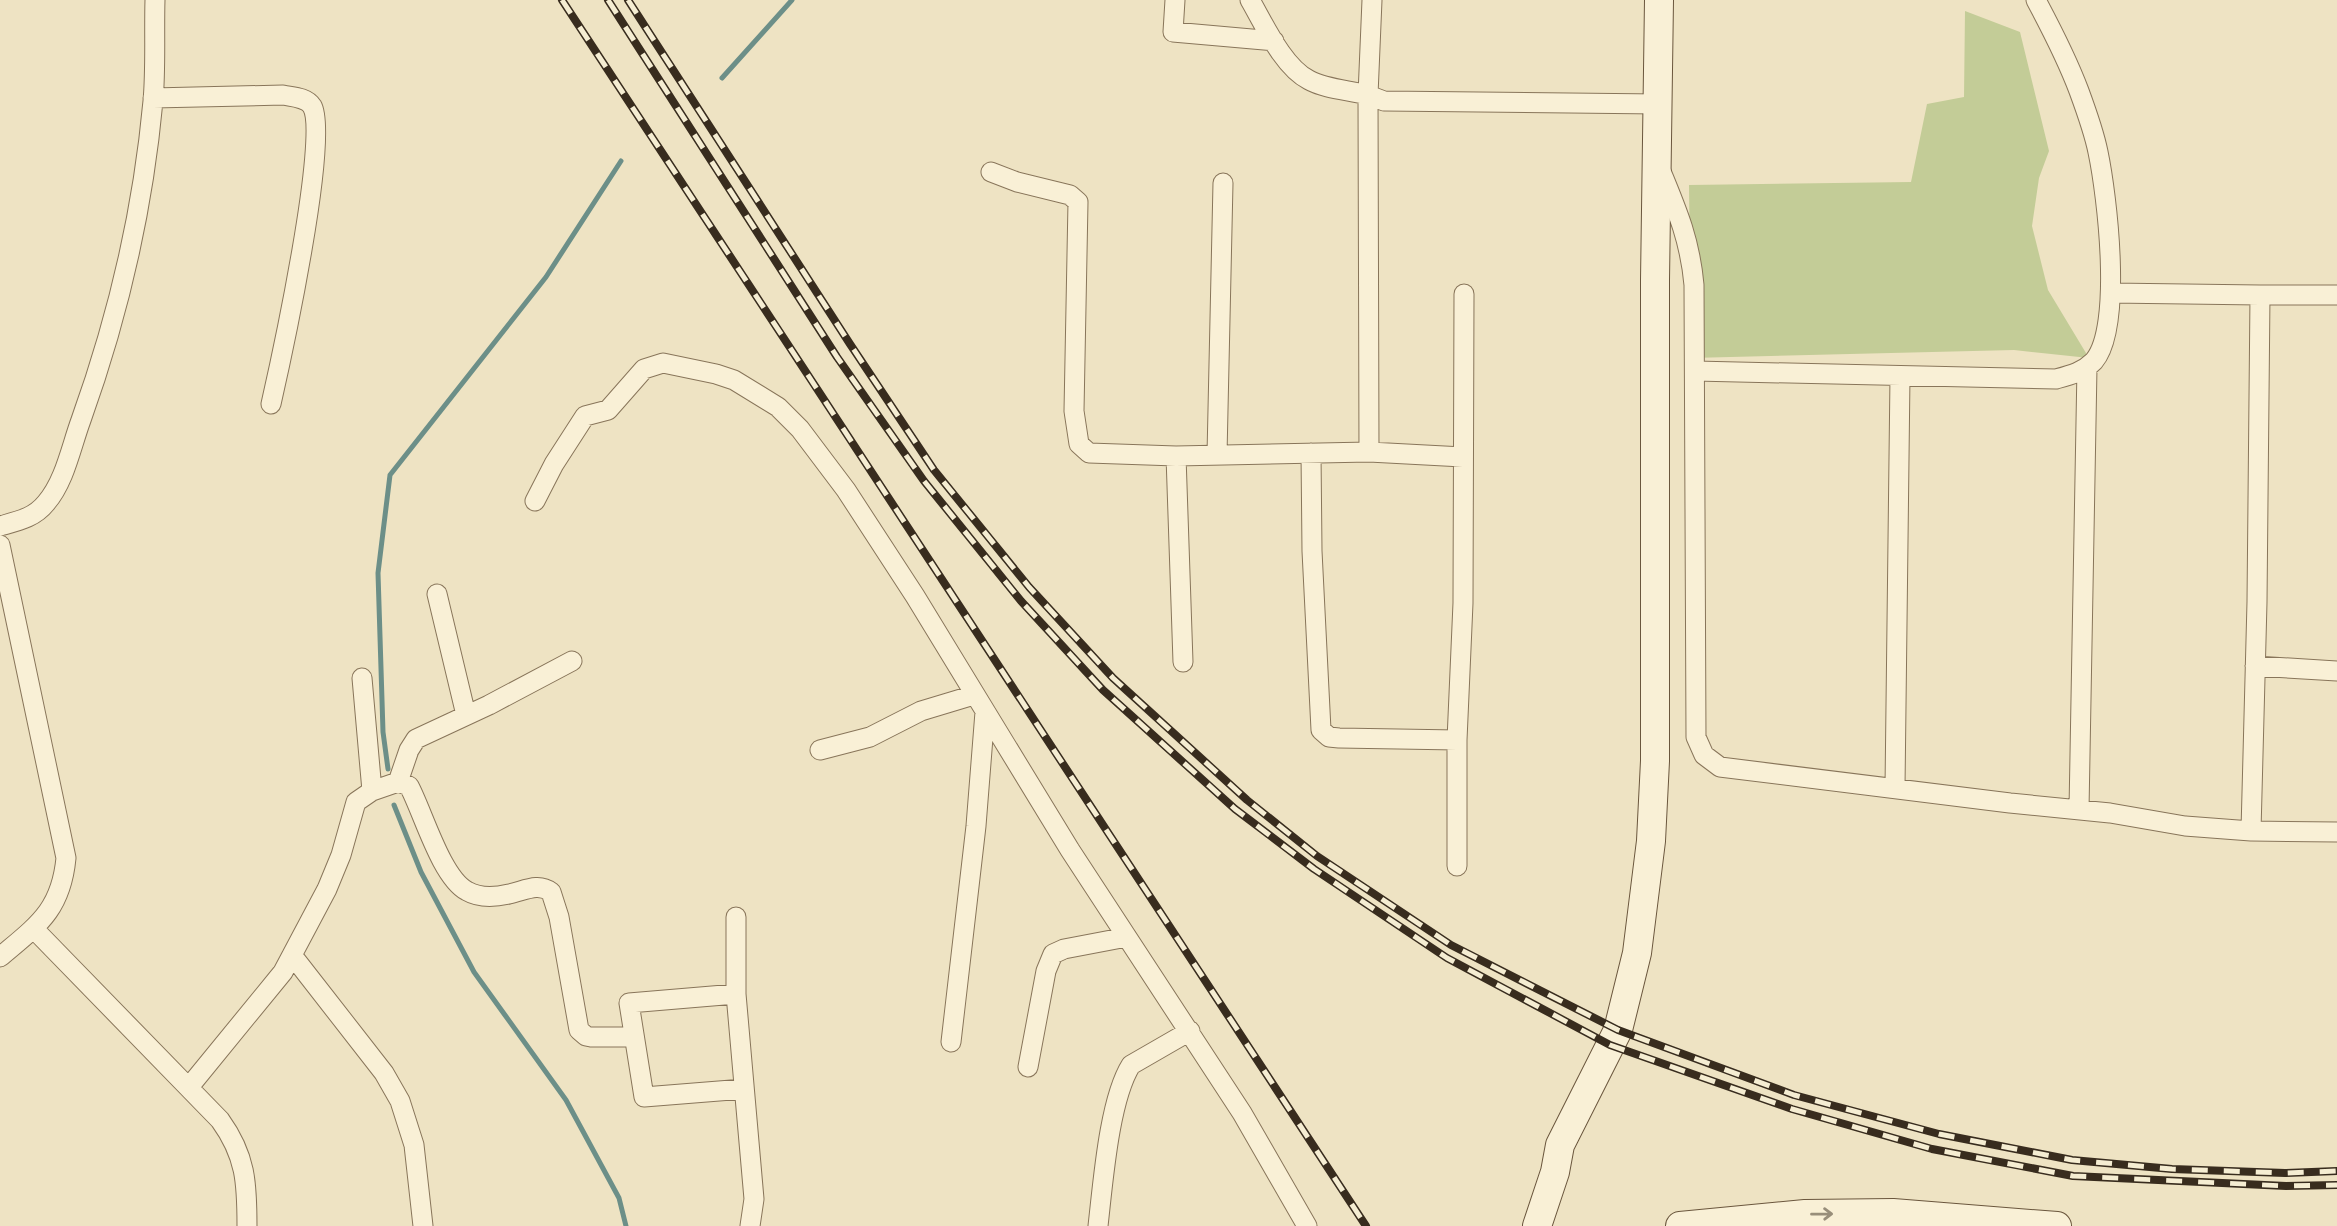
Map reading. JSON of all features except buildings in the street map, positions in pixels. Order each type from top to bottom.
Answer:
[{"type":"street","points":[[0,526],[28,518],[45,505],[57,488],[94,383],[131,249],[145,165],[153,98],[155,0]]},
{"type":"street","points":[[1175,0],[1173,32],[1274,41]]},
{"type":"street","points":[[1250,0],[1296,73],[1311,82],[1384,101],[1658,104]]},
{"type":"street","points":[[1369,452],[1368,95],[1372,0]]},
{"type":"street","points":[[1537,1226],[1555,1172],[1560,1145],[1618,1030],[1637,953],[1651,841],[1655,761],[1655,280],[1659,0]]},
{"type":"street","points":[[1695,371],[2056,379],[2078,373],[2095,359],[2106,331],[2111,293],[2108,224],[2098,152],[2079,91],[2040,0]]},
{"type":"street","points":[[153,98],[283,95],[299,98],[313,107],[316,134],[306,226],[271,404]]},
{"type":"street","points":[[1657,163],[1683,224],[1691,255],[1694,285],[1696,737],[1704,755],[1720,766],[2110,813],[2185,826],[2251,831],[2337,832]]},
{"type":"street","points":[[991,172],[1017,182],[1070,195],[1078,202],[1080,211],[1073,357],[1074,411],[1076,433],[1083,449],[1098,454],[1176,456],[1369,452],[1463,457]]},
{"type":"street","points":[[1217,455],[1223,183]]},
{"type":"street","points":[[2111,293],[2337,295]]},
{"type":"street","points":[[1457,866],[1457,740],[1463,603],[1464,294]]},
{"type":"street","points":[[2251,831],[2260,295]]},
{"type":"street","points":[[535,501],[554,464],[585,416],[604,412],[612,407],[644,369],[657,364],[672,364],[734,380],[778,407],[823,457],[915,596],[1070,850],[1242,1113],[1307,1226]]},
{"type":"street","points":[[2079,810],[2087,366]]},
{"type":"street","points":[[1895,788],[1900,376]]},
{"type":"street","points":[[1311,453],[1312,551],[1321,730],[1329,737],[1339,738],[1457,740]]},
{"type":"street","points":[[1176,456],[1183,663]]},
{"type":"street","points":[[0,545],[66,858],[64,881],[55,903],[34,929],[0,957]]},
{"type":"street","points":[[437,594],[466,715]]},
{"type":"street","points":[[398,782],[409,750],[416,739],[572,661]]},
{"type":"street","points":[[2255,666],[2337,671]]},
{"type":"street","points":[[362,678],[372,790]]},
{"type":"street","points":[[820,750],[870,737],[921,711],[979,703]]},
{"type":"street","points":[[951,1042],[976,826],[979,703]]},
{"type":"street","points":[[189,1087],[254,1009],[292,955],[327,889],[341,855],[356,802],[372,790],[398,782],[409,786],[443,862],[453,878],[466,891],[490,897],[539,887],[551,892],[559,917],[579,1030],[591,1037],[634,1037]]},
{"type":"street","points":[[736,917],[736,994],[754,1199],[750,1226]]},
{"type":"street","points":[[34,929],[189,1087],[235,1141],[245,1182],[247,1226]]},
{"type":"street","points":[[1028,1067],[1046,971],[1053,954],[1064,949],[1128,937]]},
{"type":"street","points":[[292,955],[384,1073],[400,1101],[414,1145],[423,1226]]},
{"type":"street","points":[[736,994],[629,1003],[644,1097],[744,1089]]},
{"type":"street","points":[[1098,1226],[1114,1114],[1125,1074],[1131,1065],[1190,1031]]},
{"type":"street","points":[[1681,1226],[1805,1214],[1893,1213],[2057,1226]]},
{"type":"street","points":[[1891,1226],[1899,1226]]},
{"type":"green space","points":[[1965,11],[2020,32],[2049,151],[2039,178],[2032,226],[2048,290],[2089,358],[2014,350],[1691,358],[1689,185],[1911,182],[1927,104],[1964,97]]},
{"type":"waterway","points":[[722,78],[792,0]]},
{"type":"waterway","points":[[388,769],[383,732],[378,573],[390,475],[546,277],[621,161]]},
{"type":"waterway","points":[[394,805],[421,872],[474,972],[566,1100],[619,1198],[626,1226]]},
{"type":"railway","points":[[562,0],[1366,1226]]},
{"type":"railway","points":[[608,0],[837,357],[924,481],[1021,601],[1103,690],[1235,809],[1314,869],[1447,958],[1610,1045],[1792,1109],[1932,1149],[2073,1176],[2286,1186],[2337,1185]]},
{"type":"railway","points":[[628,0],[934,470],[1029,587],[1113,678],[1247,800],[1317,856],[1451,945],[1618,1030],[1794,1095],[1939,1134],[2072,1160],[2172,1169],[2285,1173],[2337,1171]]}]
